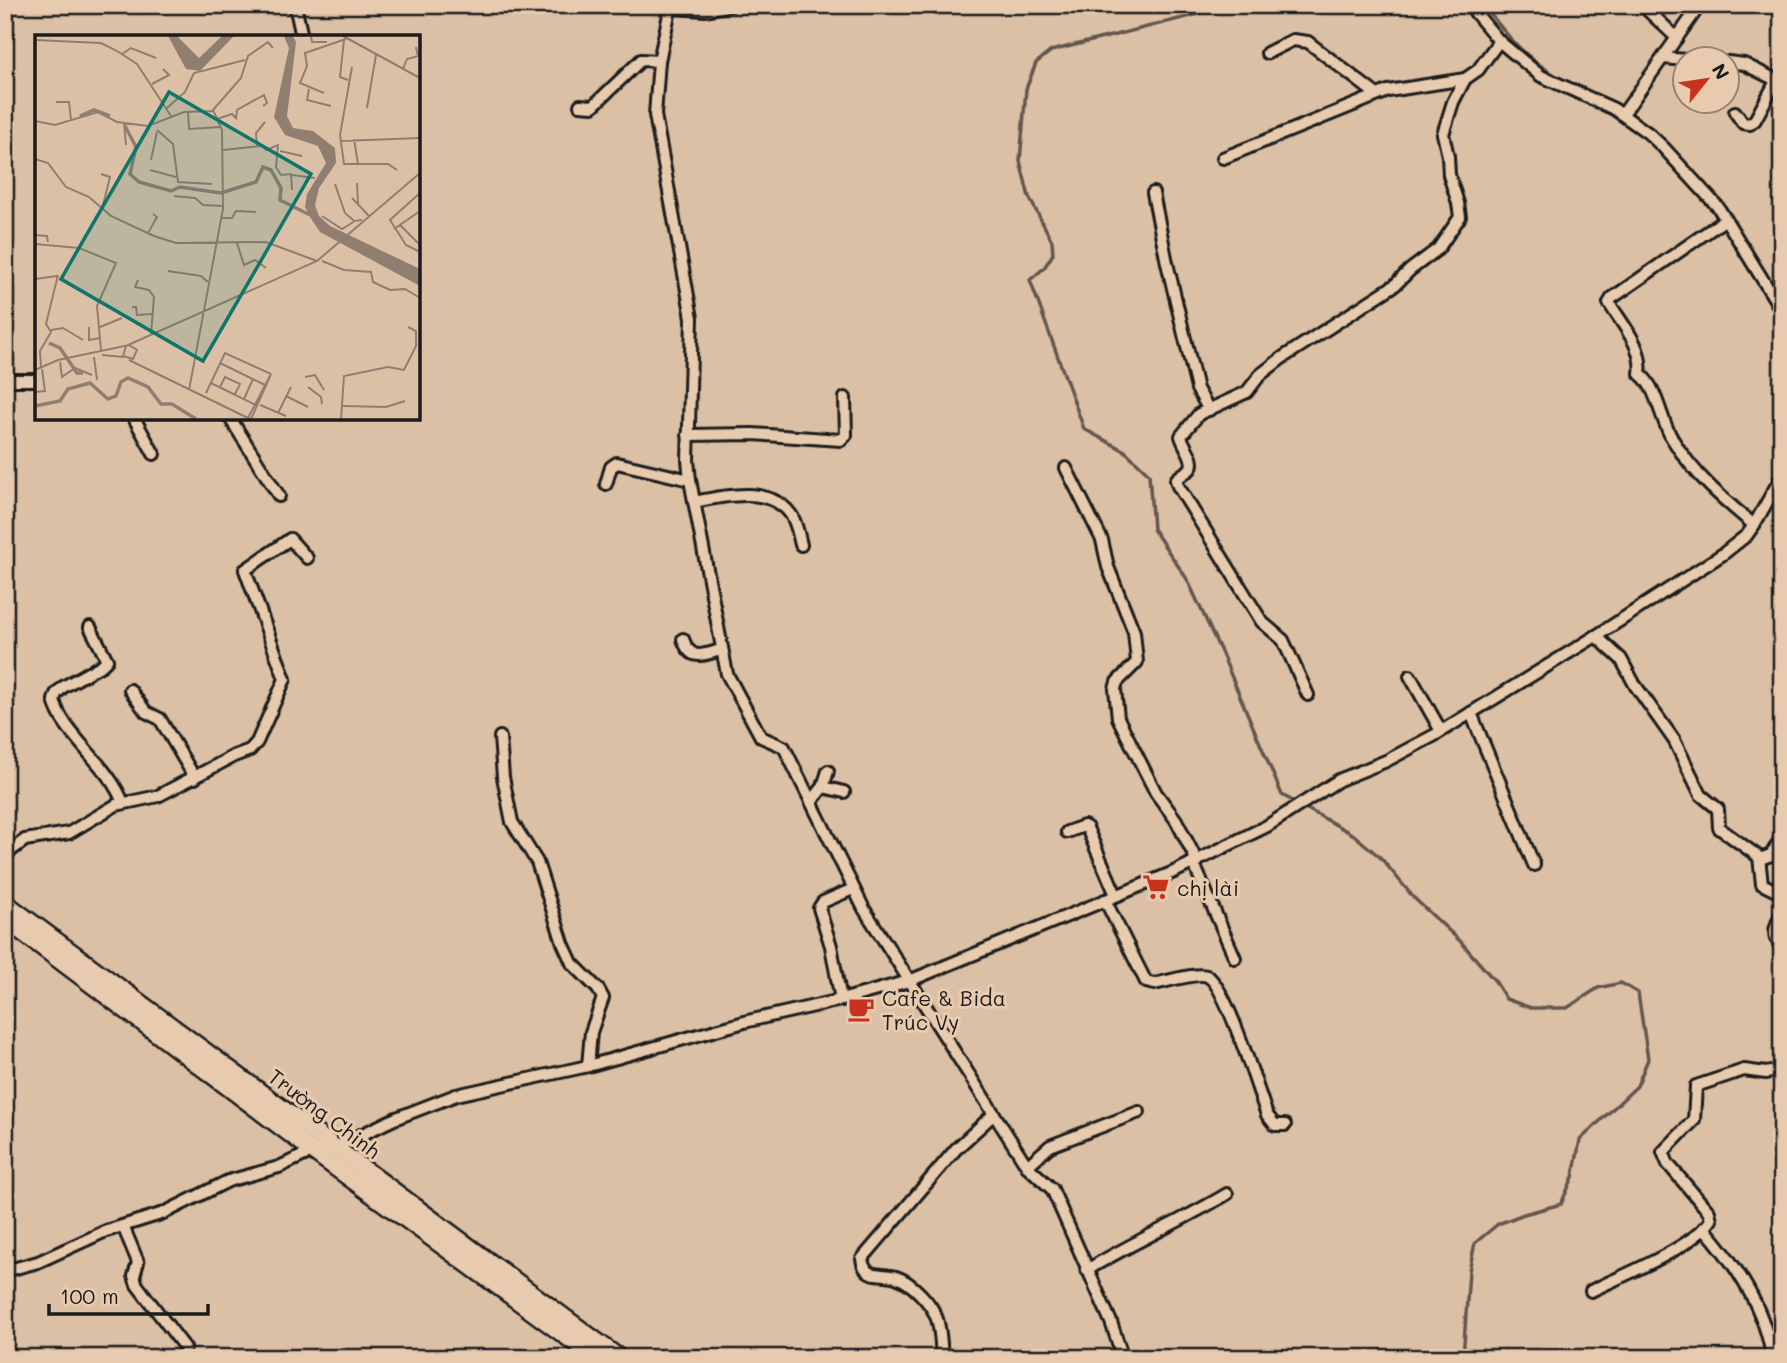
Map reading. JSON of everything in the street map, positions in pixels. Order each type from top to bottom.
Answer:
[{"type":"highway","name":"Trường Chinh","points":[[5,903],[620,1358]]},
{"type":"highway","name":"Trường Chinh","points":[[5,919],[313,1151],[596,1358]]},
{"type":"street","points":[[295,5],[302,35]]},
{"type":"street","points":[[731,5],[706,10],[671,6],[659,61],[655,115],[692,318],[688,435],[690,481],[727,674],[762,739],[784,747],[853,888],[909,981],[1027,1166],[1052,1189],[1111,1322],[1123,1358]]},
{"type":"street","points":[[1469,5],[1499,41],[1541,76],[1607,105],[1626,108],[1713,202],[1782,311]]},
{"type":"street","points":[[1642,5],[1677,38]]},
{"type":"street","points":[[1626,108],[1700,5]]},
{"type":"street","points":[[1267,53],[1293,40],[1308,42],[1377,95]]},
{"type":"street","points":[[1223,158],[1377,95],[1465,79],[1478,70],[1499,41]]},
{"type":"street","points":[[1663,58],[1672,59]]},
{"type":"street","points":[[580,105],[593,106],[641,60],[659,61]]},
{"type":"street","points":[[1737,116],[1743,123],[1750,124],[1755,120],[1779,82],[1742,64]]},
{"type":"street","points":[[1308,695],[1283,640],[1262,622],[1178,486],[1176,480],[1192,465],[1181,436],[1199,415],[1247,392],[1260,375],[1282,358],[1395,285],[1409,270],[1438,249],[1460,217],[1449,175],[1443,134],[1453,102],[1465,79]]},
{"type":"street","points":[[1153,193],[1198,389],[1209,410]]},
{"type":"street","points":[[1726,219],[1612,298],[1609,303],[1638,349],[1642,362],[1640,374],[1652,387],[1661,417],[1693,471],[1754,525]]},
{"type":"street","points":[[5,380],[35,380]]},
{"type":"street","points":[[688,435],[752,434],[841,440],[846,435],[845,398]]},
{"type":"street","points":[[135,420],[154,454]]},
{"type":"street","points":[[231,420],[279,496]]},
{"type":"street","points":[[606,484],[611,467],[617,463],[690,481]]},
{"type":"street","points":[[1066,468],[1102,540],[1108,567],[1134,632],[1138,658],[1135,666],[1117,682],[1115,689],[1118,718],[1156,793],[1176,820],[1235,958]]},
{"type":"street","points":[[5,1271],[38,1262],[123,1226],[164,1213],[228,1181],[279,1167],[313,1151],[336,1147],[394,1119],[456,1095],[588,1066],[748,1021],[909,981],[1195,861],[1267,826],[1339,780],[1386,761],[1441,731],[1596,636],[1747,536],[1782,476]]},
{"type":"street","points":[[694,502],[731,495],[760,497],[779,504],[792,516],[801,545]]},
{"type":"street","points":[[5,855],[25,840],[69,833],[80,829],[116,805],[158,796],[254,747],[284,683],[264,618],[245,570],[290,539],[307,558]]},
{"type":"street","points":[[90,627],[107,660],[58,691],[54,700],[71,729],[118,789],[123,803]]},
{"type":"street","points":[[1596,636],[1621,660],[1635,685],[1674,740],[1702,795],[1717,806],[1718,828],[1760,859],[1762,884],[1782,894]]},
{"type":"street","points":[[682,639],[687,650],[698,656],[721,650]]},
{"type":"street","points":[[1410,676],[1441,731]]},
{"type":"street","points":[[130,690],[146,712],[160,719],[195,778]]},
{"type":"street","points":[[1471,713],[1534,864]]},
{"type":"street","points":[[500,737],[503,777],[512,822],[537,862],[559,932],[572,963],[598,989],[603,998],[591,1032],[588,1066]]},
{"type":"street","points":[[811,801],[823,787],[828,771]]},
{"type":"street","points":[[823,787],[844,792]]},
{"type":"street","points":[[1067,832],[1084,826],[1087,828],[1116,895]]},
{"type":"street","points":[[1760,859],[1771,855],[1782,836]]},
{"type":"street","points":[[841,1000],[831,946],[819,908],[823,902],[853,888]]},
{"type":"street","points":[[1105,900],[1146,982],[1154,984],[1203,975],[1211,979],[1230,1011],[1267,1115],[1275,1125],[1285,1125]]},
{"type":"street","points":[[1782,913],[1774,931],[1776,941],[1782,946]]},
{"type":"street","points":[[1591,1291],[1662,1256],[1704,1228],[1711,1220],[1709,1212],[1663,1156],[1664,1149],[1694,1120],[1694,1090],[1698,1084],[1744,1070],[1766,1073],[1782,1070]]},
{"type":"street","points":[[1027,1166],[1050,1146],[1139,1112]]},
{"type":"street","points":[[942,1358],[937,1320],[931,1307],[899,1277],[870,1273],[863,1267],[862,1259],[956,1149],[994,1114]]},
{"type":"street","points":[[1087,1270],[1227,1194]]},
{"type":"street","points":[[123,1226],[138,1262],[134,1276],[137,1285],[185,1348]]},
{"type":"street","points":[[1704,1228],[1726,1254],[1743,1282],[1764,1324],[1772,1358]]},
{"type":"waterway","points":[[1213,5],[1199,14],[1051,51],[1036,63],[1026,89],[1020,161],[1029,197],[1052,241],[1053,254],[1044,268],[1030,280],[1084,429],[1125,451],[1149,474],[1153,529],[1187,579],[1282,795],[1354,835],[1381,858],[1414,898],[1460,941],[1495,981],[1506,999],[1531,1008],[1567,1008],[1598,988],[1621,983],[1638,993],[1648,1059],[1637,1086],[1580,1140],[1573,1177],[1561,1204],[1498,1224],[1475,1243],[1469,1271],[1463,1358]]},
{"type":"waterway","points":[[1483,5],[1520,48],[1539,65],[1565,81]]},
{"type":"waterway","points":[[1659,136],[1716,197]]},
{"type":"waterway","points":[[1723,206],[1782,300]]},
{"type":"place","name":"chị lài","points":[[1156,887]]},
{"type":"place","name":"Cafe & Bida Trúc Vy","points":[[861,1009]]}]
